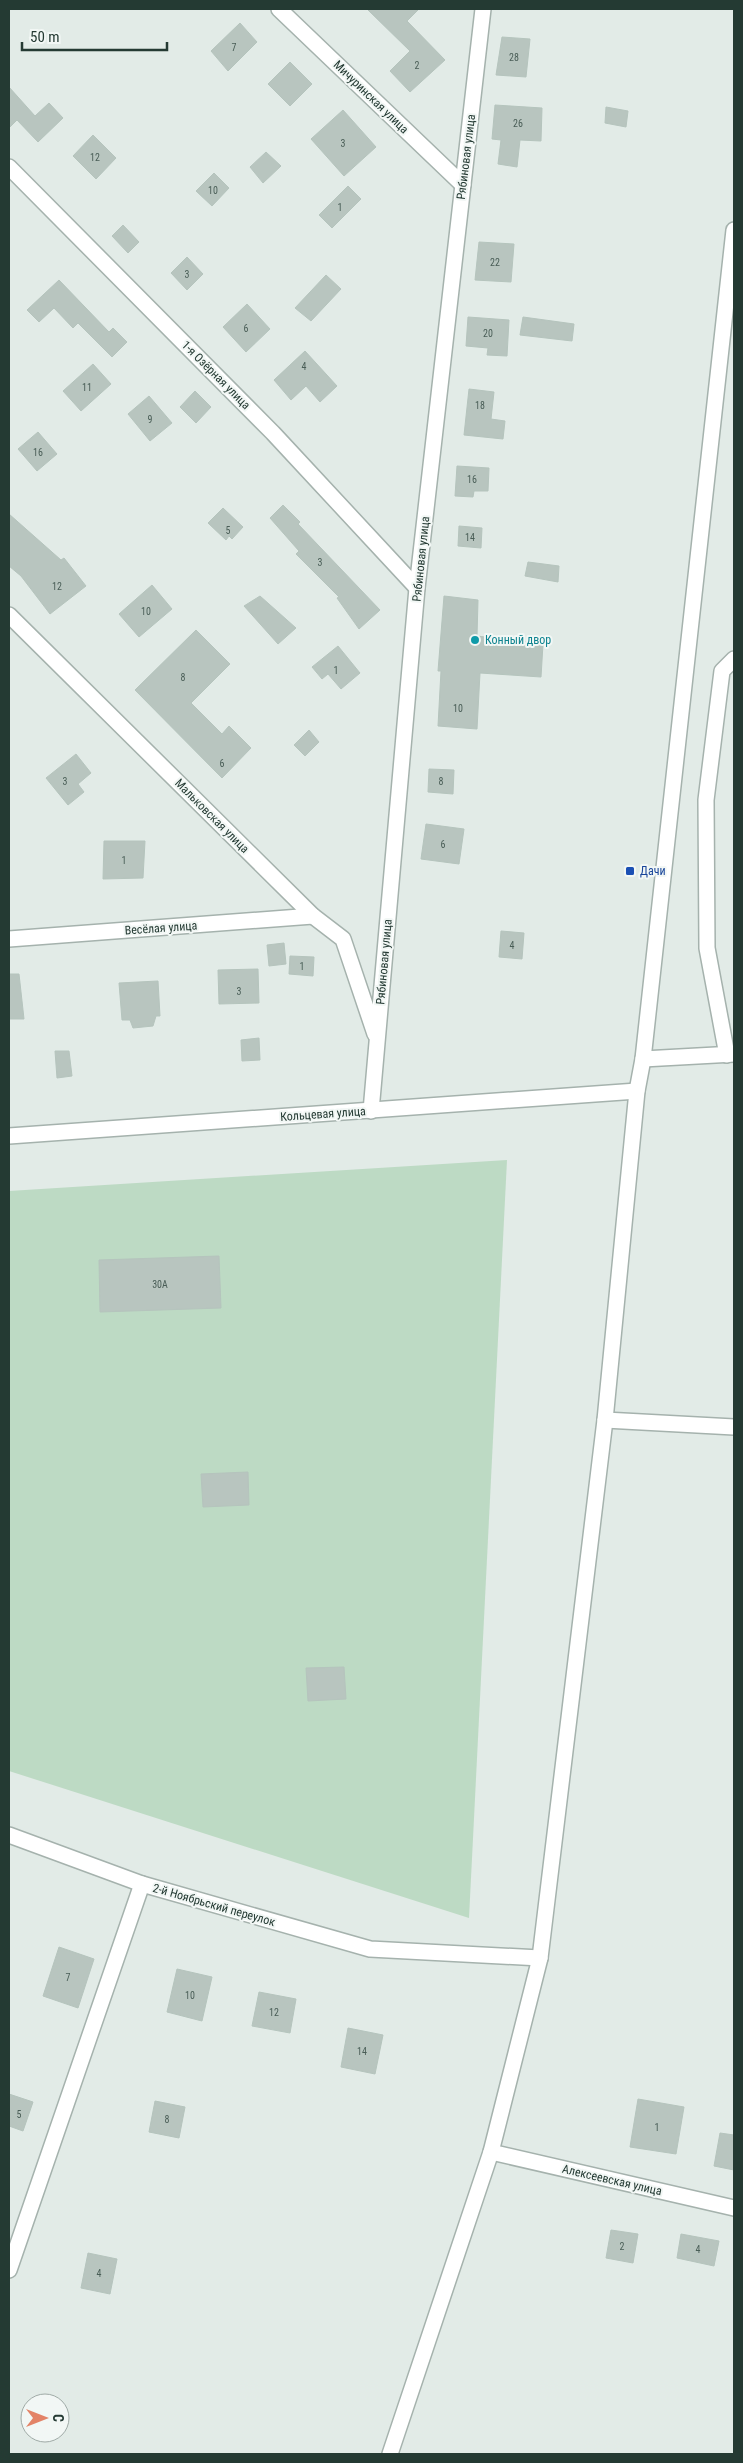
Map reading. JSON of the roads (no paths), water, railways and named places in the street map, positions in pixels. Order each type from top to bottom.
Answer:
[{"type":"street","name":"Мичуринская улица","points":[[279,9],[463,185]]},
{"type":"street","name":"Рябиновая улица","points":[[371,1111],[417,588],[483,9]]},
{"type":"street","name":"1-я Озёрная улица","points":[[9,167],[273,433],[417,588]]},
{"type":"street","points":[[390,2454],[490,2152],[540,1958],[604,1420],[637,1091],[643,1058],[734,230]]},
{"type":"street","name":"Мальковская улица","points":[[9,615],[314,916],[342,939],[377,1040]]},
{"type":"street","points":[[643,1058],[730,1054],[707,948],[706,800],[722,671],[734,658]]},
{"type":"street","name":"Весёлая улица","points":[[9,939],[314,916]]},
{"type":"street","name":"Кольцевая улица","points":[[9,1136],[637,1091]]},
{"type":"street","points":[[604,1420],[734,1427]]},
{"type":"street","points":[[9,1835],[142,1884]]},
{"type":"street","name":"2-й Ноябрьский переулок","points":[[9,2270],[142,1884],[370,1949],[540,1958]]},
{"type":"street","name":"Алексеевская улица","points":[[490,2152],[734,2208]]},
{"type":"place","name":"Конный двор","points":[[475,640]]},
{"type":"place","name":"Дачи","points":[[630,871]]}]
